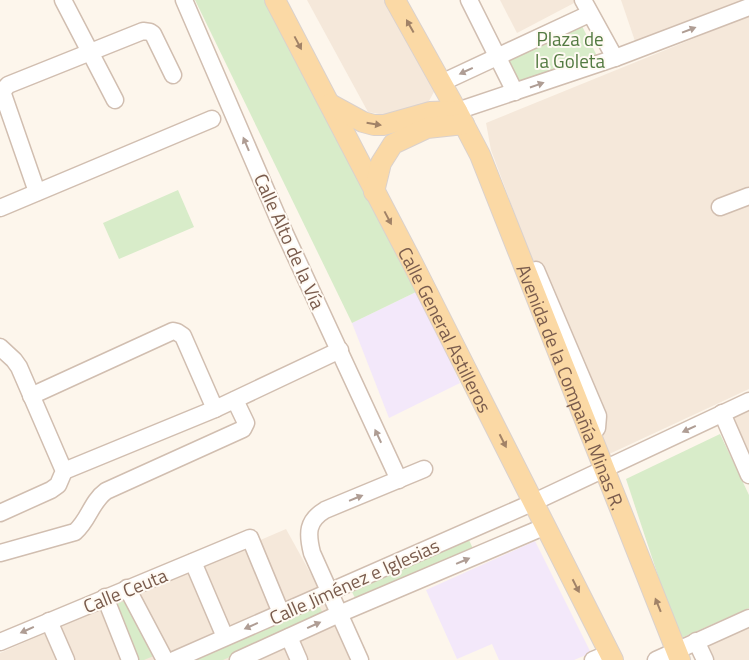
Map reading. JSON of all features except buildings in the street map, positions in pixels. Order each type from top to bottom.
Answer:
[{"type":"main road","name":"Calle General Astilleros","points":[[274,0],[414,266],[534,502],[605,658]]},
{"type":"main road","name":"Avenida de la Compañía Minas R.","points":[[395,0],[480,155],[678,655]]},
{"type":"main road","points":[[330,104],[363,122],[374,125],[384,125],[430,112],[460,117]]},
{"type":"main road","points":[[374,192],[381,163],[393,144],[427,128],[460,117]]},
{"type":"street","points":[[63,0],[115,100]]},
{"type":"street","name":"Calle Alto de la Vía","points":[[184,0],[281,225],[399,480]]},
{"type":"street","points":[[469,0],[516,92]]},
{"type":"street","points":[[460,117],[516,92],[609,60],[749,7]]},
{"type":"street","points":[[441,83],[498,57],[585,10],[609,60]]},
{"type":"street","points":[[37,192],[3,94],[8,85],[143,31],[153,34],[173,75]]},
{"type":"street","points":[[0,208],[212,119]]},
{"type":"street","points":[[720,207],[749,196]]},
{"type":"street","points":[[31,396],[172,331],[183,336],[215,409]]},
{"type":"street","points":[[0,347],[14,360],[64,471]]},
{"type":"street","points":[[0,513],[51,490],[58,485],[64,471],[215,409],[340,350]]},
{"type":"street","points":[[0,553],[75,532],[84,523],[94,502],[106,491],[243,429],[246,424],[235,400]]},
{"type":"street","name":"Calle Jiménez e Iglesias","points":[[174,660],[534,502],[749,401]]},
{"type":"street","points":[[722,414],[749,475]]},
{"type":"street","points":[[360,660],[328,592],[312,552],[309,540],[310,528],[315,518],[326,510],[424,469]]},
{"type":"street","name":"Calle Jiménez e Iglesias","points":[[238,660],[339,614],[546,526]]},
{"type":"street","name":"Calle Ceuta","points":[[0,642],[250,538],[281,612]]},
{"type":"street","points":[[193,562],[225,637]]},
{"type":"street","points":[[127,588],[165,660]]},
{"type":"street","points":[[105,598],[130,660]]},
{"type":"street","points":[[656,660],[678,655],[696,642],[749,618]]},
{"type":"street","points":[[48,621],[66,660]]},
{"type":"street","points":[[289,637],[299,660]]},
{"type":"street","points":[[696,642],[705,660]]},
{"type":"shaded area","points":[[307,0],[391,0],[435,90],[429,101],[413,113],[390,116],[368,112]]},
{"type":"shaded area","points":[[500,0],[575,0],[576,2],[517,33]]},
{"type":"shaded area","points":[[621,0],[749,0],[637,47]]},
{"type":"shaded area","points":[[749,16],[749,389],[605,456],[491,150],[486,123]]},
{"type":"shaded area","points":[[418,291],[460,383],[389,418],[352,323]]},
{"type":"shaded area","points":[[749,406],[749,480],[720,418]]},
{"type":"shaded area","points":[[286,529],[317,585],[350,660],[0,660],[0,653]]},
{"type":"shaded area","points":[[535,541],[591,653],[574,660],[499,660],[492,644],[457,659],[426,590]]},
{"type":"shaded area","points":[[749,622],[749,660],[711,660],[703,643]]},
{"type":"green space","points":[[195,0],[264,0],[418,291],[352,323]]},
{"type":"green space","name":"Plaza de la Goleta","points":[[580,22],[599,60],[516,90],[503,58]]},
{"type":"green space","points":[[178,190],[194,227],[119,259],[103,223]]},
{"type":"green space","points":[[720,434],[749,495],[749,608],[679,639],[626,479]]},
{"type":"green space","points":[[469,540],[474,551],[357,602],[351,590]]},
{"type":"green space","points":[[132,598],[156,655],[144,660],[137,660],[114,605]]},
{"type":"green space","points":[[319,605],[324,616],[223,660],[191,660]]}]
